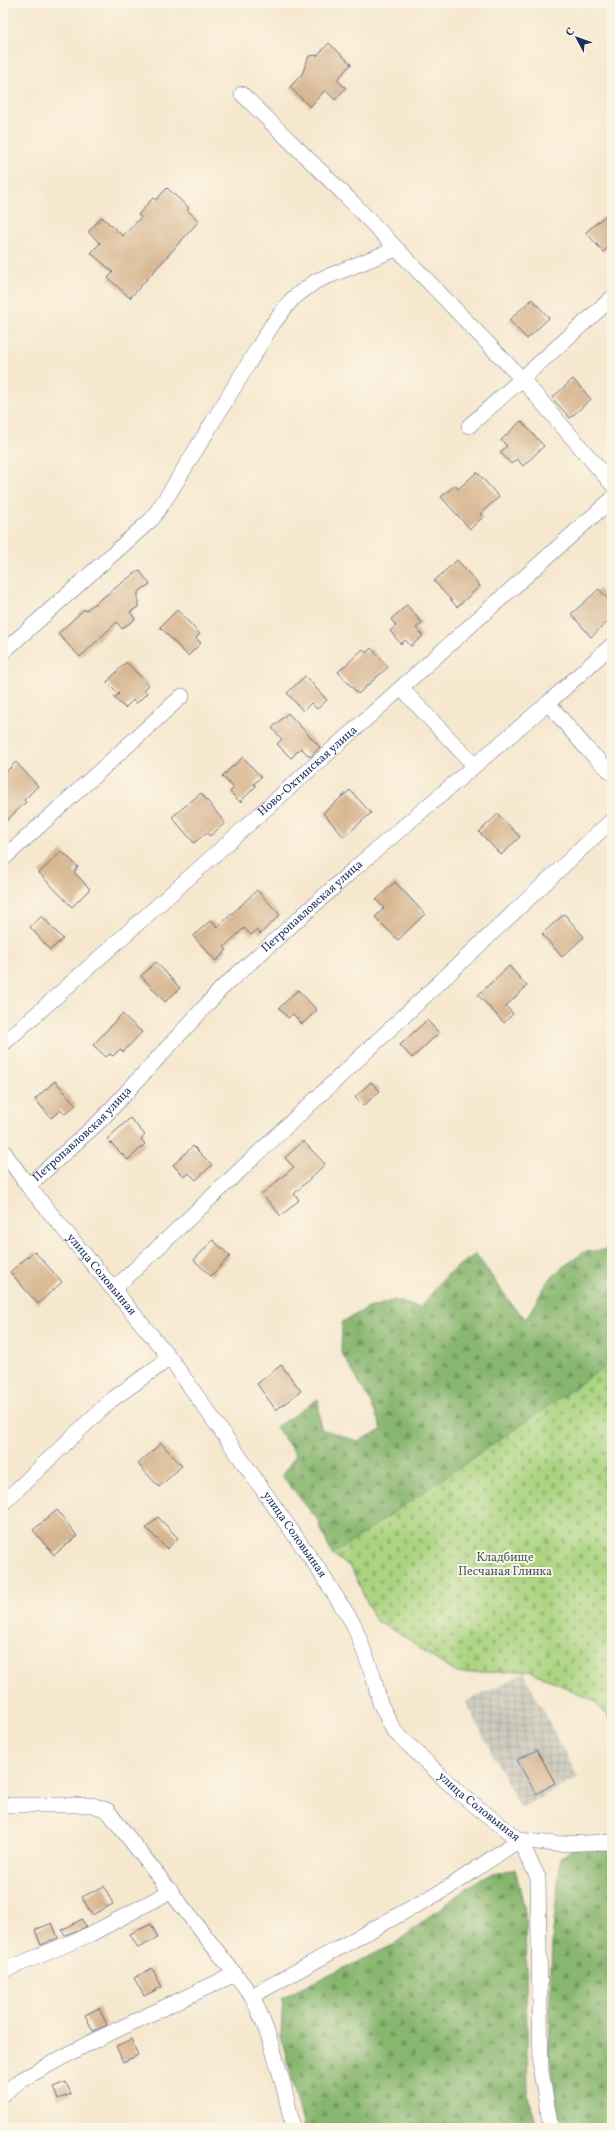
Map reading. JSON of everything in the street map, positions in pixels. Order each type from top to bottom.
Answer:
[{"type":"street","points":[[242,94],[396,249],[522,379],[612,484]]},
{"type":"street","points":[[3,652],[152,519],[272,325],[292,299],[316,281],[396,249]]},
{"type":"street","points":[[469,426],[612,298]]},
{"type":"street","name":"Ново-Охтинская улица","points":[[3,1044],[612,499]]},
{"type":"street","name":"Петропавловская улица","points":[[28,1186],[101,1120],[222,988],[354,869],[548,703],[612,645]]},
{"type":"street","points":[[401,688],[474,765]]},
{"type":"street","points":[[3,859],[182,696]]},
{"type":"street","points":[[548,703],[586,749],[612,773]]},
{"type":"street","points":[[114,1289],[612,820]]},
{"type":"street","name":"улица Соловьиная","points":[[3,1151],[28,1186],[170,1358],[317,1567],[354,1625],[373,1675],[380,1703],[394,1731],[458,1792],[519,1840],[555,1844],[612,1842]]},
{"type":"street","points":[[3,1503],[110,1401],[170,1358]]},
{"type":"street","points":[[3,1805],[92,1805],[107,1810],[252,1996],[265,2023],[287,2096],[293,2128]]},
{"type":"street","points":[[252,1996],[451,1886],[519,1840],[538,1877],[541,2072],[551,2128]]},
{"type":"street","points":[[3,1970],[91,1934],[170,1891]]},
{"type":"street","points":[[3,2094],[21,2080],[89,2043],[235,1974]]},
{"type":"shaded area","points":[[524,1673],[578,1778],[520,1808],[466,1702]]},
{"type":"green space","points":[[612,1249],[612,1722],[593,1700],[530,1671],[457,1673],[418,1648],[408,1638],[376,1621],[351,1567],[332,1555],[317,1519],[282,1476],[296,1455],[276,1427],[318,1399],[321,1429],[358,1441],[382,1430],[370,1401],[341,1352],[342,1322],[366,1309],[395,1300],[420,1308],[446,1275],[476,1254],[512,1305],[526,1319],[547,1282],[560,1269],[584,1252]]},
{"type":"green space","name":"Кладбище Песчаная Глинка","points":[[612,1362],[612,1722],[593,1700],[530,1671],[457,1673],[418,1648],[408,1638],[376,1621],[351,1567],[332,1555]]},
{"type":"green space","points":[[612,1847],[612,2128],[560,2128],[548,2049],[552,1940],[561,1856],[575,1848]]},
{"type":"green space","points":[[515,1868],[525,1911],[528,2095],[536,2128],[304,2128],[281,2036],[283,1997],[393,1945],[480,1878]]},
{"type":"building","points":[[329,43],[351,64],[337,80],[346,88],[335,100],[325,90],[310,107],[290,87],[302,74],[309,56],[318,55]]},
{"type":"building","points":[[167,188],[189,208],[187,210],[199,221],[130,298],[108,278],[113,272],[91,253],[100,243],[88,232],[102,217],[123,236],[141,217],[138,215],[153,198],[156,200]]},
{"type":"building","points":[[612,210],[612,244],[603,252],[586,232]]},
{"type":"building","points":[[532,299],[549,318],[527,339],[509,320]]},
{"type":"building","points":[[573,379],[591,399],[570,418],[552,398]]},
{"type":"building","points":[[521,421],[544,446],[523,466],[517,459],[511,464],[500,452],[507,446],[501,440]]},
{"type":"building","points":[[477,472],[499,497],[480,514],[483,517],[470,529],[441,497],[455,485],[458,489]]},
{"type":"building","points":[[457,560],[480,586],[457,607],[434,581]]},
{"type":"building","points":[[139,570],[150,584],[138,592],[138,607],[130,612],[135,619],[122,629],[117,622],[80,657],[58,634],[84,609],[85,611]]},
{"type":"building","points":[[599,589],[612,604],[612,618],[591,637],[571,614]]},
{"type":"building","points":[[407,605],[422,623],[416,628],[423,636],[411,646],[405,640],[401,644],[390,631],[396,626],[391,619]]},
{"type":"building","points":[[177,610],[200,634],[196,638],[201,643],[188,656],[160,627]]},
{"type":"building","points":[[371,648],[388,667],[358,694],[338,672],[363,649],[366,653]]},
{"type":"building","points":[[126,662],[149,685],[144,690],[147,693],[136,704],[133,700],[125,708],[114,698],[119,694],[107,682]]},
{"type":"building","points":[[305,676],[327,700],[317,709],[311,703],[303,711],[287,693]]},
{"type":"building","points":[[288,713],[320,747],[310,757],[301,748],[291,758],[277,744],[282,739],[272,728]]},
{"type":"building","points":[[243,757],[261,777],[254,784],[256,786],[240,802],[230,792],[234,788],[222,776]]},
{"type":"building","points":[[16,762],[38,786],[24,800],[26,802],[3,824],[3,775]]},
{"type":"building","points":[[350,790],[371,813],[344,837],[323,813]]},
{"type":"building","points":[[201,793],[225,823],[210,836],[207,832],[194,843],[172,817]]},
{"type":"building","points":[[498,814],[520,837],[501,855],[479,832]]},
{"type":"building","points":[[62,851],[78,867],[74,872],[90,889],[72,907],[39,873]]},
{"type":"building","points":[[395,882],[425,914],[398,940],[375,917],[384,908],[376,900]]},
{"type":"building","points":[[257,890],[280,915],[260,934],[257,930],[251,935],[244,928],[224,947],[227,950],[216,961],[193,936],[211,920],[218,927]]},
{"type":"building","points":[[564,914],[584,937],[562,957],[542,934]]},
{"type":"building","points":[[42,916],[63,939],[50,950],[30,927]]},
{"type":"building","points":[[156,962],[180,988],[165,1002],[141,976]]},
{"type":"building","points":[[509,966],[527,986],[506,1006],[513,1014],[504,1023],[478,995]]},
{"type":"building","points":[[298,990],[317,1010],[302,1024],[293,1014],[288,1018],[279,1008]]},
{"type":"building","points":[[122,1014],[142,1032],[123,1052],[120,1049],[113,1056],[110,1054],[106,1057],[93,1045]]},
{"type":"building","points":[[427,1020],[439,1033],[412,1058],[400,1045]]},
{"type":"building","points":[[55,1081],[76,1105],[65,1114],[61,1110],[51,1118],[35,1099]]},
{"type":"building","points":[[371,1082],[380,1091],[363,1106],[355,1097]]},
{"type":"building","points":[[130,1118],[145,1135],[141,1139],[145,1144],[128,1160],[107,1139]]},
{"type":"building","points":[[303,1141],[325,1164],[294,1194],[299,1200],[281,1216],[262,1194],[294,1167],[285,1158]]},
{"type":"building","points":[[193,1146],[212,1165],[196,1180],[189,1173],[185,1177],[173,1165]]},
{"type":"building","points":[[213,1240],[230,1256],[211,1276],[194,1260]]},
{"type":"building","points":[[34,1251],[62,1282],[38,1304],[10,1272]]},
{"type":"building","points":[[281,1365],[301,1391],[276,1410],[257,1384]]},
{"type":"building","points":[[161,1443],[182,1466],[159,1487],[138,1464]]},
{"type":"building","points":[[57,1510],[77,1536],[54,1555],[33,1530]]},
{"type":"building","points":[[158,1517],[178,1538],[167,1549],[146,1528]]},
{"type":"building","points":[[537,1750],[555,1783],[536,1794],[517,1760]]},
{"type":"building","points":[[104,1886],[113,1904],[92,1915],[82,1897]]},
{"type":"building","points":[[82,1919],[86,1927],[65,1935],[62,1930]]},
{"type":"building","points":[[52,1923],[58,1938],[41,1945],[35,1930]]},
{"type":"building","points":[[151,1924],[158,1938],[138,1948],[130,1934]]},
{"type":"building","points":[[152,1968],[162,1987],[144,1996],[134,1978]]},
{"type":"building","points":[[99,2008],[107,2025],[93,2031],[85,2015]]},
{"type":"building","points":[[131,2039],[138,2055],[123,2062],[116,2046]]},
{"type":"building","points":[[66,2082],[71,2094],[58,2099],[53,2087]]}]
